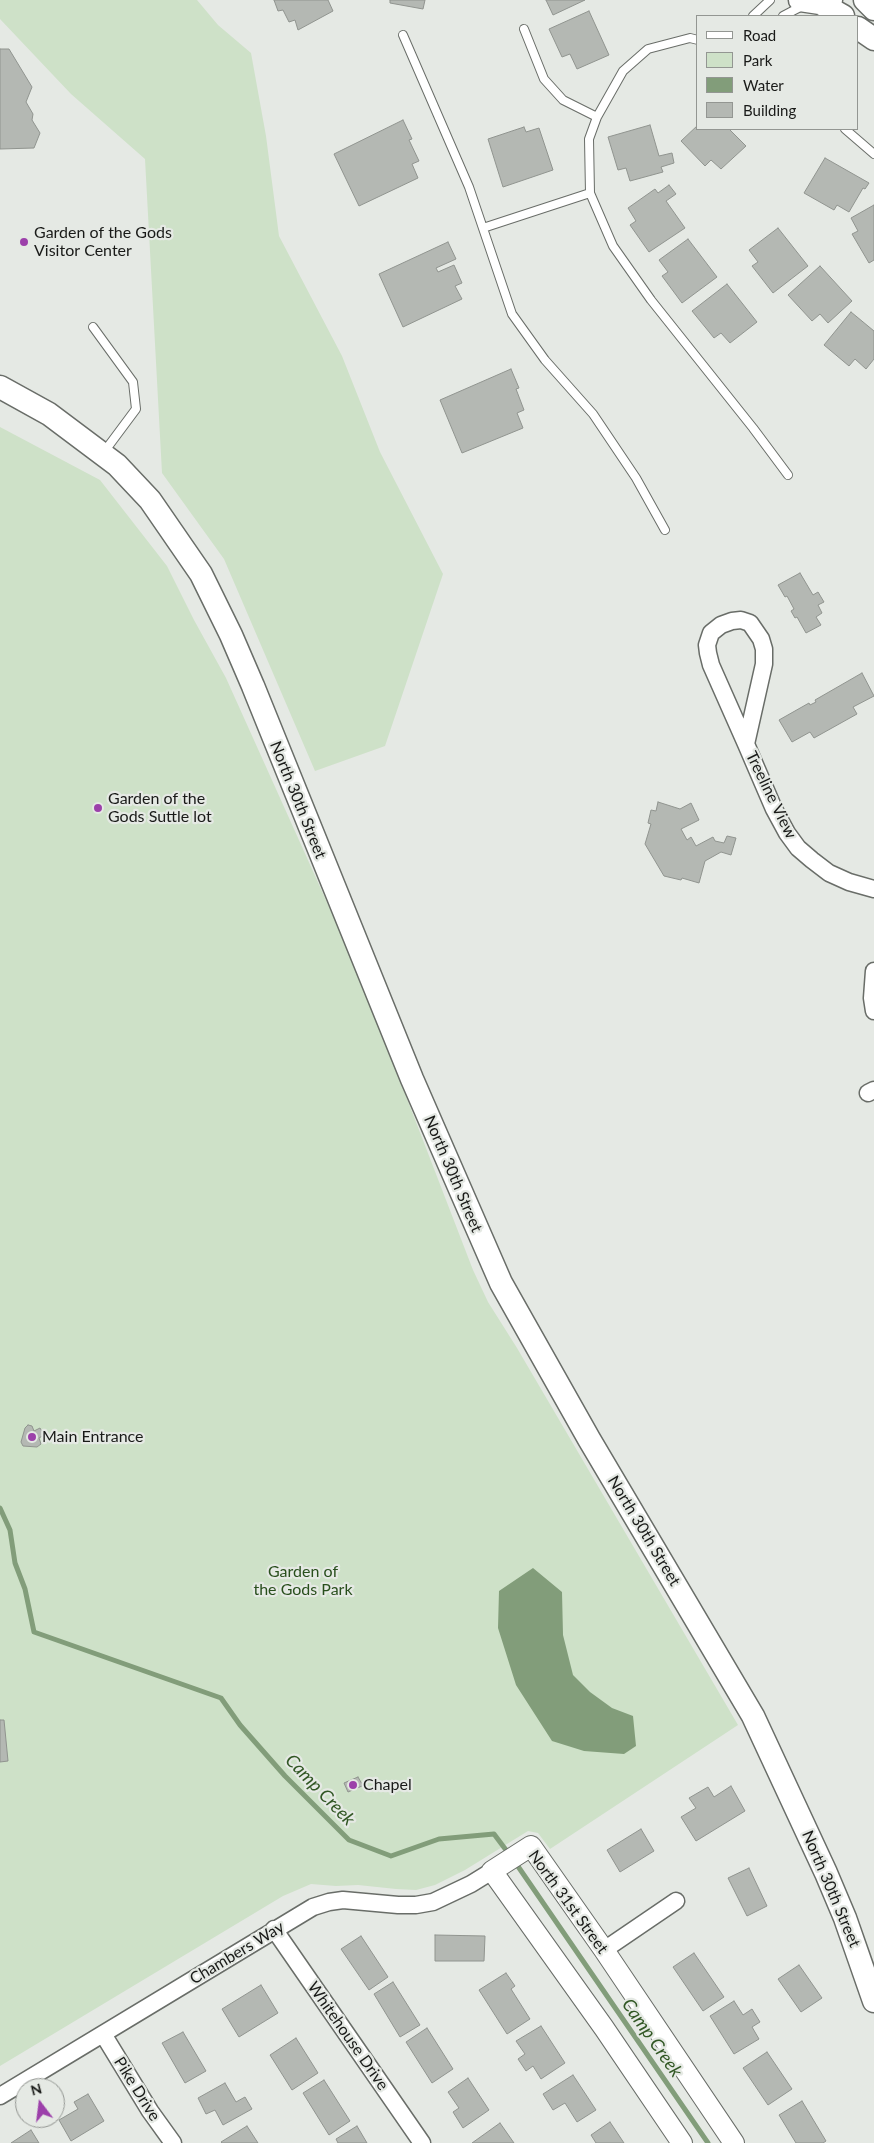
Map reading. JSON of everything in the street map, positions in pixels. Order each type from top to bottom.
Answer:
[{"type":"main road","points":[[865,0],[874,10]]},
{"type":"main road","points":[[815,2],[841,15]]},
{"type":"main road","points":[[859,29],[874,39]]},
{"type":"main road","name":"North 30th Street","points":[[0,387],[49,414],[131,478],[150,500],[202,574],[253,686],[412,1079],[501,1283],[589,1439],[753,1716],[826,1873],[848,1926],[874,2001]]},
{"type":"street","name":"Treeline View","points":[[746,744],[764,664],[764,649],[761,639],[750,624],[742,620],[721,625],[711,633],[707,645],[711,664],[746,744],[774,808],[787,833],[798,848],[829,873],[849,882],[874,889]]},
{"type":"street","points":[[874,971],[872,998],[874,1010]]},
{"type":"street","name":"North 31st Street","points":[[492,1870],[530,1846],[604,1950],[734,2143]]},
{"type":"street","points":[[492,1870],[604,2028],[682,2143]]},
{"type":"street","name":"Chambers Way","points":[[0,2096],[274,1929],[314,1908],[329,1902],[359,1900],[416,1905],[433,1902],[471,1884],[492,1870]]},
{"type":"street","points":[[604,1950],[676,1901]]},
{"type":"street","name":"Whitehouse Drive","points":[[274,1929],[422,2143]]},
{"type":"street","name":"Pike Drive","points":[[103,2034],[172,2143]]},
{"type":"lane","points":[[754,15],[770,0]]},
{"type":"lane","points":[[785,15],[815,2]]},
{"type":"lane","points":[[524,29],[544,79],[563,100],[597,118]]},
{"type":"lane","points":[[403,35],[451,142],[512,314],[545,360],[593,414],[636,478],[665,530]]},
{"type":"lane","points":[[696,40],[690,38],[648,49],[624,71],[597,118],[589,139],[590,193],[613,246],[651,300],[788,475]]},
{"type":"lane","points":[[846,130],[874,154]]},
{"type":"lane","points":[[483,228],[590,193]]},
{"type":"lane","points":[[93,327],[133,382],[136,408],[102,454]]},
{"type":"green space","points":[[0,0],[197,0],[218,25],[251,53],[266,136],[279,236],[342,356],[380,452],[443,574],[385,746],[315,771],[224,559],[162,473],[145,159],[71,94],[0,19]]},
{"type":"green space","name":"Garden of the Gods Park","points":[[0,427],[100,480],[167,566],[226,678],[357,969],[473,1270],[488,1302],[517,1348],[738,1725],[550,1849],[538,1833],[528,1831],[465,1870],[435,1885],[416,1890],[358,1885],[311,1884],[283,1896],[0,2066]]},
{"type":"water","points":[[533,1568],[562,1592],[563,1635],[573,1675],[590,1692],[612,1708],[633,1716],[636,1746],[624,1754],[584,1751],[552,1741],[516,1685],[498,1628],[499,1591]]},
{"type":"building","points":[[274,0],[328,0],[333,11],[298,30],[295,20],[289,22],[283,10],[278,11]]},
{"type":"building","points":[[390,0],[425,0],[423,9],[390,3]]},
{"type":"building","points":[[546,0],[585,0],[553,15]]},
{"type":"building","points":[[589,11],[609,55],[577,69],[570,54],[562,57],[549,29]]},
{"type":"building","points":[[0,49],[9,49],[32,87],[26,102],[33,114],[32,120],[40,133],[34,148],[0,149]]},
{"type":"building","points":[[403,120],[412,139],[409,140],[419,161],[412,164],[418,178],[359,206],[334,154]]},
{"type":"building","points":[[650,125],[659,156],[672,153],[674,163],[661,167],[663,172],[630,181],[626,168],[618,170],[608,137]]},
{"type":"building","points":[[524,127],[526,132],[539,128],[553,170],[503,187],[488,139]]},
{"type":"building","points":[[696,127],[696,130],[730,130],[746,146],[721,169],[711,160],[705,166],[681,141]]},
{"type":"building","points":[[825,158],[869,183],[865,189],[863,188],[849,212],[837,205],[834,210],[804,193]]},
{"type":"building","points":[[669,185],[676,194],[666,201],[685,228],[649,252],[630,225],[636,221],[628,208],[655,189],[658,193]]},
{"type":"building","points":[[874,205],[874,260],[869,263],[852,234],[858,231],[851,218]]},
{"type":"building","points":[[778,228],[808,266],[773,293],[752,266],[758,262],[749,250]]},
{"type":"building","points":[[688,239],[717,277],[682,303],[662,276],[668,272],[659,260]]},
{"type":"building","points":[[448,242],[456,259],[436,268],[438,272],[454,265],[462,283],[455,286],[462,299],[403,327],[379,274]]},
{"type":"building","points":[[820,266],[852,301],[828,323],[820,314],[812,321],[788,295]]},
{"type":"building","points":[[727,284],[757,322],[730,343],[721,333],[714,338],[692,311]]},
{"type":"building","points":[[851,312],[874,331],[874,359],[866,369],[855,359],[849,366],[824,345]]},
{"type":"building","points":[[511,369],[519,388],[516,389],[524,410],[517,413],[523,428],[462,453],[440,400]]},
{"type":"building","points":[[800,573],[813,595],[818,592],[824,602],[818,605],[822,613],[816,617],[821,625],[806,633],[797,617],[795,618],[791,611],[794,609],[787,596],[785,597],[778,585]]},
{"type":"building","points":[[862,673],[874,696],[853,707],[857,714],[814,738],[810,732],[792,742],[779,720],[809,703],[810,705],[816,702],[815,700]]},
{"type":"building","points":[[658,802],[680,809],[691,803],[699,820],[681,829],[687,840],[691,837],[696,846],[713,837],[715,841],[724,843],[727,836],[736,838],[731,855],[721,852],[705,861],[699,883],[682,878],[681,880],[664,876],[645,844],[651,824],[648,823],[651,810],[656,811]]},
{"type":"building","name":"Main Entrance","points":[[28,1425],[32,1426],[34,1431],[40,1428],[44,1435],[39,1438],[41,1444],[37,1447],[23,1446],[21,1442],[25,1428]]},
{"type":"building","points":[[0,1720],[4,1720],[8,1761],[0,1762]]},
{"type":"building","name":"Chapel","points":[[358,1777],[362,1786],[348,1792],[344,1783]]},
{"type":"building","points":[[731,1786],[745,1811],[696,1841],[681,1817],[696,1808],[689,1798],[708,1787],[714,1797]]},
{"type":"building","points":[[641,1829],[654,1851],[620,1872],[607,1850]]},
{"type":"building","points":[[749,1868],[767,1906],[747,1916],[728,1878]]},
{"type":"building","points":[[435,1935],[485,1936],[484,1961],[435,1961]]},
{"type":"building","points":[[361,1936],[388,1977],[369,1990],[341,1949]]},
{"type":"building","points":[[694,1953],[724,1997],[703,2011],[673,1967]]},
{"type":"building","points":[[799,1965],[822,1998],[801,2012],[778,1979]]},
{"type":"building","points":[[506,1973],[515,1986],[511,1989],[530,2019],[507,2034],[479,1990]]},
{"type":"building","points":[[393,1982],[420,2025],[400,2037],[374,1994]]},
{"type":"building","points":[[261,1985],[278,2013],[239,2037],[222,2009]]},
{"type":"building","points":[[734,2001],[743,2015],[752,2009],[760,2022],[752,2027],[759,2039],[734,2054],[710,2016]]},
{"type":"building","points":[[541,2026],[565,2063],[541,2079],[533,2066],[526,2071],[518,2059],[525,2054],[516,2041]]},
{"type":"building","points":[[427,2028],[453,2069],[432,2083],[406,2042]]},
{"type":"building","points":[[183,2032],[206,2071],[185,2083],[162,2043]]},
{"type":"building","points":[[296,2038],[318,2073],[292,2090],[270,2055]]},
{"type":"building","points":[[767,2052],[792,2089],[768,2105],[743,2068]]},
{"type":"building","points":[[573,2075],[596,2110],[577,2122],[565,2103],[553,2110],[543,2094]]},
{"type":"building","points":[[468,2078],[489,2110],[463,2128],[453,2112],[459,2108],[448,2092]]},
{"type":"building","points":[[324,2080],[350,2121],[329,2135],[303,2093]]},
{"type":"building","points":[[225,2083],[236,2102],[245,2097],[252,2109],[223,2125],[215,2110],[206,2114],[198,2098]]},
{"type":"building","points":[[88,2094],[104,2121],[71,2141],[64,2128],[65,2117],[78,2109],[74,2102]]},
{"type":"building","points":[[802,2101],[826,2141],[823,2143],[796,2143],[779,2115]]},
{"type":"building","points":[[610,2122],[624,2143],[596,2143],[591,2135]]},
{"type":"building","points":[[500,2123],[514,2143],[472,2143]]},
{"type":"building","points":[[247,2126],[258,2143],[221,2142]]},
{"type":"building","points":[[357,2126],[367,2143],[338,2143],[336,2139]]},
{"type":"building","points":[[31,2130],[39,2143],[11,2143]]},
{"type":"waterway","name":"Camp Creek","points":[[0,1508],[10,1530],[15,1563],[25,1589],[34,1632],[221,1698],[240,1725],[285,1776],[349,1840],[391,1856],[439,1839],[494,1834],[509,1854]]},
{"type":"waterway","name":"Camp Creek","points":[[515,1862],[708,2143]]},
{"type":"place","name":"Garden of the Gods Visitor Center","points":[[24,242]]},
{"type":"place","name":"Garden of the Gods Suttle lot","points":[[98,808]]},
{"type":"place","name":"Main Entrance","points":[[32,1437]]},
{"type":"place","name":"Chapel","points":[[353,1785]]}]
